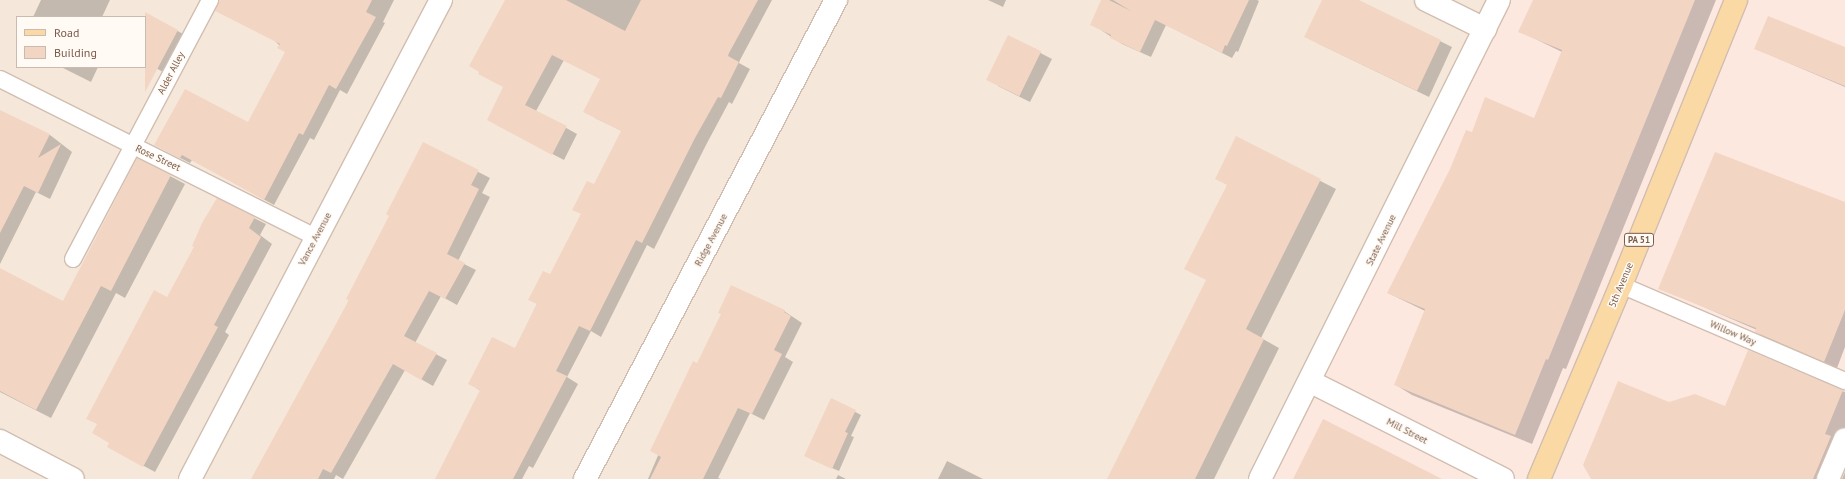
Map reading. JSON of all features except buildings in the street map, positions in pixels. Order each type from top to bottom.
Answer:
[{"type":"main road","name":"5th Avenue","points":[[1539,479],[1621,285],[1736,0]]},
{"type":"street","name":"Vance Avenue","points":[[190,479],[441,0]]},
{"type":"street","name":"Ridge Avenue","points":[[585,479],[836,0]]},
{"type":"street","points":[[1426,0],[1485,29]]},
{"type":"street","name":"State Avenue","points":[[1260,479],[1310,382],[1499,0]]},
{"type":"street","name":"Mill Street","points":[[1310,382],[1503,479]]},
{"type":"street","points":[[1828,479],[1845,439]]},
{"type":"street","points":[[0,440],[73,479]]},
{"type":"lane","name":"Alder Alley","points":[[73,259],[210,0]]},
{"type":"lane","name":"Rose Street","points":[[0,79],[316,237]]},
{"type":"lane","name":"Willow Way","points":[[1621,285],[1845,380]]},
{"type":"shaded area","points":[[0,0],[1499,0],[1260,479],[0,479]]},
{"type":"shaded area","points":[[1499,0],[1845,0],[1845,479],[1260,479]]}]
